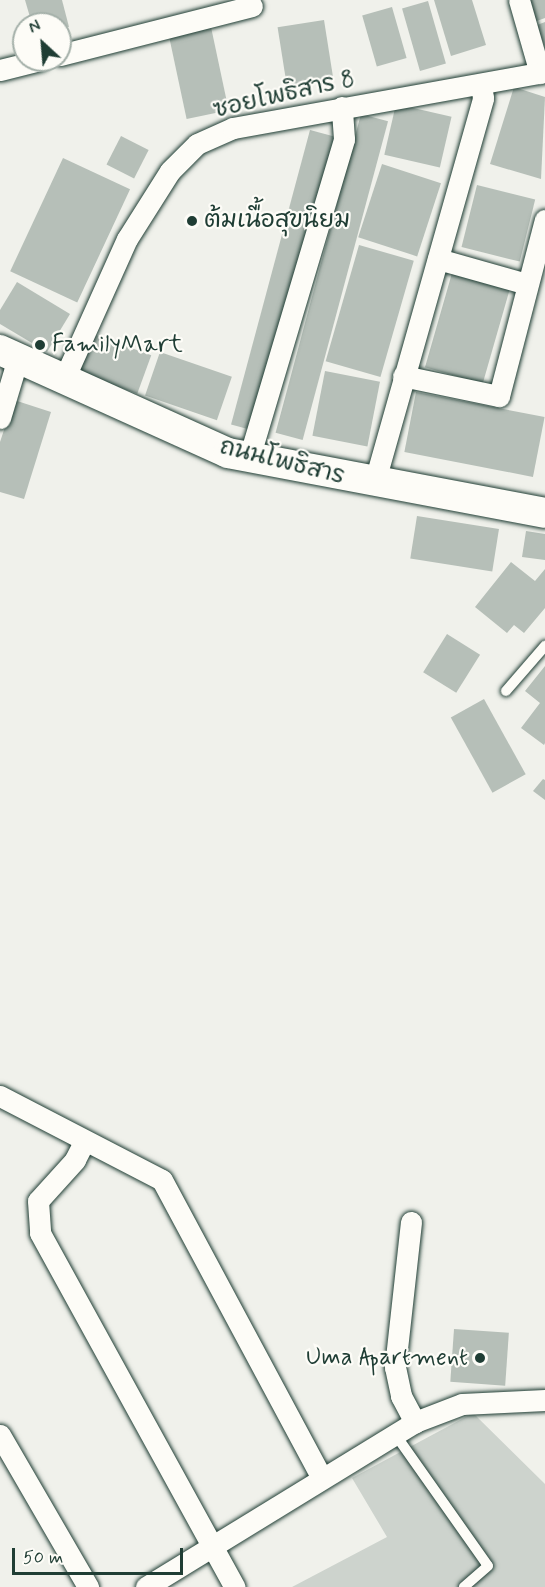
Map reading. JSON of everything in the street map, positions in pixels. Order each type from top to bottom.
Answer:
[{"type":"street","points":[[519,0],[542,72]]},
{"type":"street","points":[[72,52],[252,6]]},
{"type":"street","name":"ซอยโพธิสาร 8","points":[[64,379],[127,239],[170,171],[197,144],[233,128],[542,72]]},
{"type":"street","points":[[374,484],[483,98],[481,84]]},
{"type":"street","points":[[249,458],[344,139],[342,107]]},
{"type":"street","points":[[403,376],[499,396],[545,220]]},
{"type":"street","points":[[438,259],[527,284]]},
{"type":"street","points":[[0,418],[9,354]]},
{"type":"street","name":"ถนนโพธิสาร","points":[[9,354],[228,453],[374,484],[545,513]]},
{"type":"street","points":[[0,1096],[84,1142],[162,1180],[322,1478]]},
{"type":"street","points":[[84,1142],[75,1160],[38,1201],[40,1233],[236,1587]]},
{"type":"street","points":[[411,1222],[395,1367],[401,1396],[415,1422]]},
{"type":"street","points":[[146,1587],[214,1548],[322,1478],[415,1422],[462,1404],[545,1400]]},
{"type":"street","points":[[0,1435],[88,1587]]},
{"type":"lane","points":[[506,691],[545,646]]},
{"type":"lane","points":[[395,1434],[488,1566],[464,1587]]},
{"type":"shaded area","points":[[473,1413],[545,1484],[545,1587],[292,1587],[387,1537],[352,1478]]},
{"type":"building","points":[[25,0],[62,0],[65,12],[28,12]]},
{"type":"building","points":[[434,0],[472,0],[486,45],[451,56]]},
{"type":"building","points":[[528,0],[545,0],[545,18],[534,22]]},
{"type":"building","points":[[428,1],[446,63],[420,71],[402,8]]},
{"type":"building","points":[[392,7],[407,58],[377,66],[362,16]]},
{"type":"building","points":[[324,20],[334,80],[287,88],[278,27]]},
{"type":"building","points":[[545,22],[545,48],[537,25]]},
{"type":"building","points":[[211,27],[229,110],[187,119],[169,36]]},
{"type":"building","points":[[514,87],[545,97],[541,179],[490,164]]},
{"type":"building","points":[[396,104],[452,117],[440,167],[384,155]]},
{"type":"building","points":[[361,114],[388,121],[303,440],[276,433]]},
{"type":"building","points":[[310,130],[337,137],[258,432],[231,425]]},
{"type":"building","points":[[121,136],[149,150],[134,179],[106,165]]},
{"type":"building","points":[[63,158],[130,189],[77,303],[10,271]]},
{"type":"building","points":[[382,164],[441,183],[417,256],[358,237]]},
{"type":"building","points":[[477,185],[535,200],[520,262],[462,247]]},
{"type":"building","points":[[359,245],[414,261],[380,377],[326,361]]},
{"type":"building","points":[[452,273],[510,290],[483,384],[425,367]]},
{"type":"building","points":[[17,282],[70,314],[47,352],[0,324],[0,310]]},
{"type":"building","points":[[93,334],[151,355],[137,394],[79,373]]},
{"type":"building","points":[[160,352],[232,377],[217,420],[145,395]]},
{"type":"building","points":[[325,371],[380,382],[367,446],[312,436]]},
{"type":"building","points":[[416,392],[545,417],[533,477],[404,452]]},
{"type":"building","points":[[14,400],[51,412],[24,499],[0,492],[0,442]]},
{"type":"building","points":[[417,516],[499,529],[492,571],[410,558]]},
{"type":"building","points":[[526,531],[545,534],[545,560],[522,557]]},
{"type":"building","points":[[511,562],[535,581],[545,569],[545,608],[524,633],[514,625],[507,633],[475,607]]},
{"type":"building","points":[[447,634],[480,655],[456,693],[423,672]]},
{"type":"building","points":[[545,666],[544,745],[521,728],[540,703],[525,691]]},
{"type":"building","points":[[484,699],[526,774],[492,793],[451,717]]},
{"type":"building","points":[[543,779],[545,780],[545,800],[533,791]]},
{"type":"building","name":"Uma Apartment","points":[[454,1329],[509,1333],[505,1386],[450,1382]]},
{"type":"place","name":"ต้มเนื้อสุขนิยม","points":[[192,221]]},
{"type":"place","name":"FamilyMart","points":[[40,345]]},
{"type":"place","name":"Uma Apartment","points":[[480,1358]]}]
